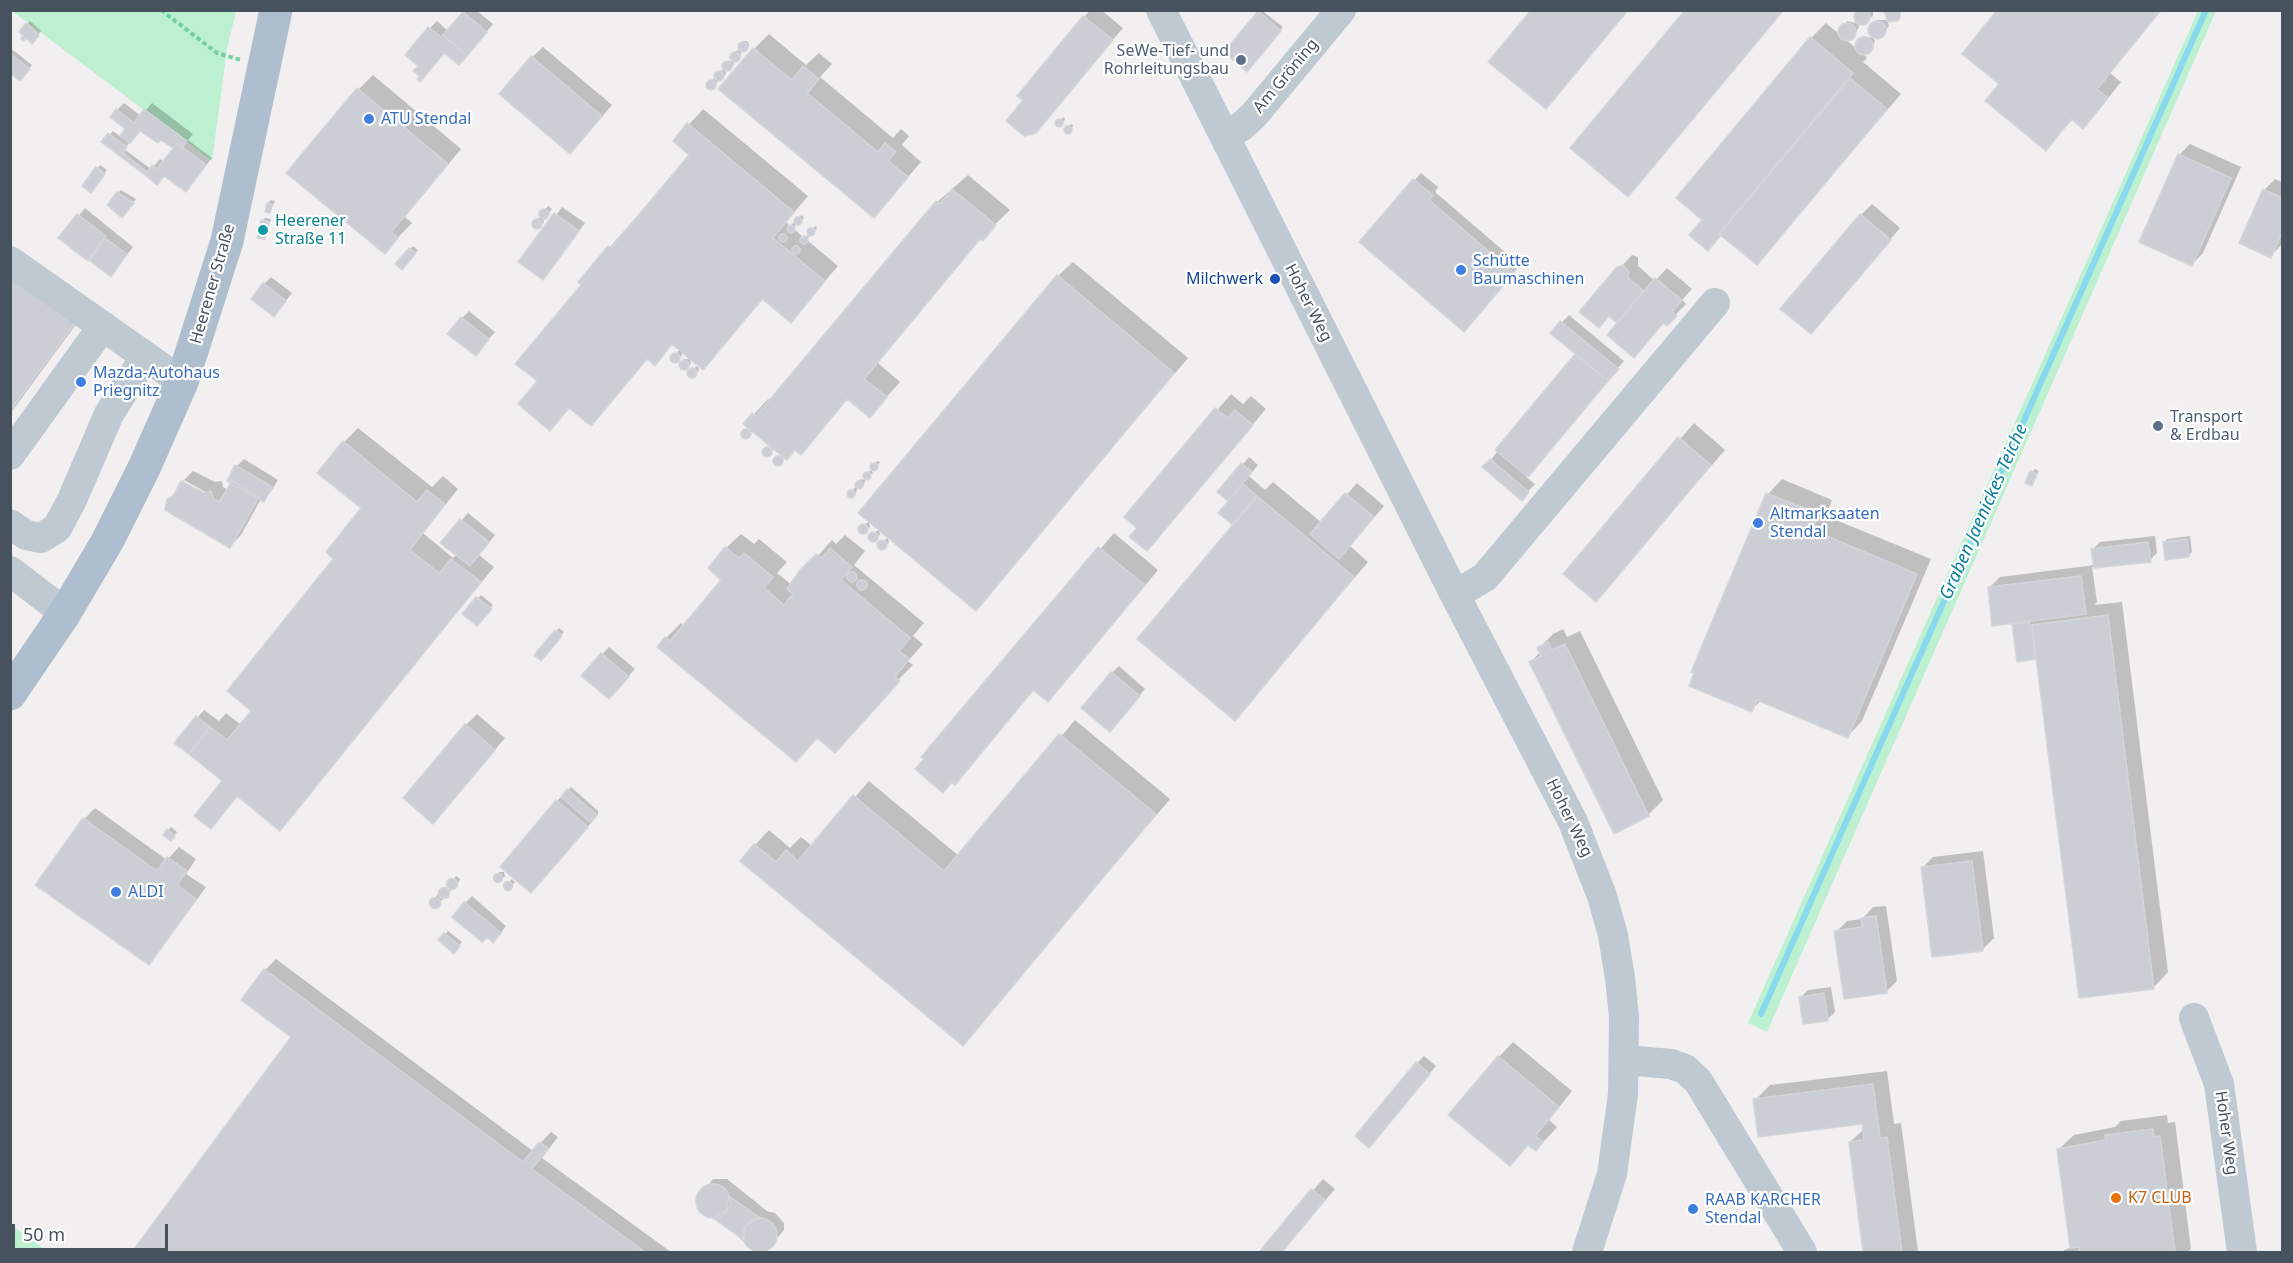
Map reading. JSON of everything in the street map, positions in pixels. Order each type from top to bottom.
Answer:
[{"type":"main road","name":"Heerener Straße","points":[[12,689],[65,613],[128,503],[182,382],[227,241],[276,10]]},
{"type":"street","name":"Hoher Weg","points":[[1161,10],[1455,595],[1573,822],[1590,861],[1615,946],[1624,1017],[1624,1060],[1623,1094],[1612,1174],[1587,1252]]},
{"type":"street","name":"Am Gröning","points":[[1225,136],[1242,126],[1254,115],[1341,10]]},
{"type":"street","points":[[10,261],[182,382]]},
{"type":"street","points":[[1455,595],[1485,577],[1715,303]]},
{"type":"street","points":[[10,455],[103,326]]},
{"type":"street","points":[[10,524],[26,535],[41,538],[57,528],[72,500],[109,414],[145,357]]},
{"type":"street","points":[[10,571],[65,613]]},
{"type":"street","name":"Hoher Weg","points":[[2194,1018],[2219,1084],[2242,1252]]},
{"type":"street","points":[[1624,1060],[1671,1064],[1685,1069],[1698,1081],[1802,1252]]},
{"type":"path","points":[[161,10],[217,53],[265,64]]},
{"type":"green space","points":[[12,11],[236,11],[227,49],[212,161]]},
{"type":"green space","points":[[2198,11],[2216,11],[1767,1032],[1748,1023]]},
{"type":"green space","points":[[11,1225],[48,1252],[11,1252]]},
{"type":"building","points":[[1859,9],[1865,9],[1870,17],[1868,23],[1859,25],[1854,20],[1854,14]]},
{"type":"building","points":[[1531,10],[1628,10],[1546,109],[1488,62]]},
{"type":"building","points":[[1685,10],[1782,12],[1628,197],[1570,148]]},
{"type":"building","points":[[1884,10],[1900,10],[1900,18],[1897,21],[1888,22]]},
{"type":"building","points":[[1997,10],[2161,10],[2097,89],[2108,98],[2083,129],[2071,119],[2046,151],[1985,101],[1999,84],[1962,54]]},
{"type":"building","points":[[1258,11],[1281,31],[1247,72],[1224,52]]},
{"type":"building","points":[[463,12],[487,32],[467,56],[443,35]]},
{"type":"building","points":[[1083,16],[1113,40],[1036,133],[1024,136],[1006,121],[1023,100],[1017,96]]},
{"type":"building","points":[[1877,21],[1883,24],[1886,30],[1883,36],[1877,39],[1871,36],[1868,30],[1871,24]]},
{"type":"building","points":[[26,23],[39,35],[32,44],[26,38],[24,41],[21,39],[23,36],[19,32]]},
{"type":"building","points":[[1847,23],[1853,26],[1856,32],[1853,38],[1847,41],[1841,38],[1838,32],[1841,26]]},
{"type":"building","points":[[428,27],[441,37],[443,35],[467,56],[459,65],[444,53],[420,82],[417,79],[420,76],[413,71],[418,66],[405,55]]},
{"type":"building","points":[[1810,37],[1853,73],[1719,234],[1721,235],[1708,251],[1689,235],[1702,220],[1676,198]]},
{"type":"building","points":[[1864,37],[1870,40],[1873,46],[1870,52],[1864,55],[1858,52],[1855,46],[1858,40]]},
{"type":"building","points":[[743,42],[747,43],[747,51],[743,52],[739,51],[738,47],[739,43]]},
{"type":"building","points":[[753,48],[792,80],[803,66],[819,79],[807,93],[878,152],[885,143],[896,152],[888,161],[908,177],[874,218],[718,89]]},
{"type":"building","points":[[735,52],[739,53],[739,61],[735,62],[731,61],[730,57],[731,53]]},
{"type":"building","points":[[10,54],[30,69],[20,81],[10,73]]},
{"type":"building","points":[[531,56],[602,116],[570,154],[499,94]]},
{"type":"building","points":[[727,61],[731,62],[731,70],[727,71],[723,70],[722,66],[723,62]]},
{"type":"building","points":[[719,71],[723,72],[723,80],[719,81],[715,80],[714,76],[715,72]]},
{"type":"building","points":[[1850,78],[1887,109],[1757,265],[1719,234]]},
{"type":"building","points":[[711,80],[715,81],[715,89],[711,90],[707,89],[706,85],[707,81]]},
{"type":"building","points":[[357,88],[448,164],[391,232],[398,238],[385,254],[286,173]]},
{"type":"building","points":[[116,109],[134,123],[144,109],[187,141],[182,147],[177,143],[173,148],[161,140],[158,143],[140,131],[130,143],[120,136],[125,129],[110,117]]},
{"type":"building","points":[[1059,119],[1063,123],[1059,127],[1055,123]]},
{"type":"building","points":[[687,123],[794,212],[773,238],[825,281],[791,323],[762,299],[703,370],[672,344],[655,366],[647,359],[591,426],[569,408],[550,431],[518,404],[537,381],[515,364],[581,285],[578,282],[608,246],[611,248],[689,155],[673,141]]},
{"type":"building","points":[[1068,126],[1072,130],[1068,134],[1064,130]]},
{"type":"building","points":[[108,133],[127,147],[123,153],[147,172],[145,175],[101,142]]},
{"type":"building","points":[[177,143],[206,165],[186,192],[164,176],[157,185],[145,175],[152,165],[157,169]]},
{"type":"building","points":[[2178,154],[2231,178],[2192,266],[2139,242]]},
{"type":"building","points":[[96,167],[105,174],[91,193],[82,186]]},
{"type":"building","points":[[1413,179],[1433,195],[1429,200],[1514,273],[1464,332],[1359,242]]},
{"type":"building","points":[[952,189],[996,225],[983,241],[980,239],[864,379],[887,397],[870,418],[847,399],[801,455],[795,450],[787,460],[743,424],[752,413],[756,416],[936,201],[940,204]]},
{"type":"building","points":[[2263,189],[2282,198],[2282,233],[2271,258],[2239,243]]},
{"type":"building","points":[[117,192],[134,203],[122,218],[107,205]]},
{"type":"building","points":[[267,203],[272,204],[270,213],[265,212]]},
{"type":"building","points":[[544,209],[548,210],[548,218],[544,219],[540,218],[539,214],[540,210]]},
{"type":"building","points":[[554,213],[579,231],[543,280],[518,262]]},
{"type":"building","points":[[77,214],[106,236],[88,261],[58,238]]},
{"type":"building","points":[[1860,214],[1891,240],[1811,334],[1780,309]]},
{"type":"building","points":[[798,217],[802,221],[798,225],[794,221]]},
{"type":"building","points":[[537,219],[541,220],[541,228],[537,229],[533,228],[532,224],[533,220]]},
{"type":"building","name":"Heerener Straße 11","points":[[261,220],[269,222],[265,239],[257,238]]},
{"type":"building","points":[[791,225],[795,229],[791,233],[787,229]]},
{"type":"building","points":[[811,228],[815,232],[811,236],[807,232]]},
{"type":"building","points":[[783,234],[787,238],[783,242],[779,238]]},
{"type":"building","points":[[804,236],[808,240],[804,244],[800,240]]},
{"type":"building","points":[[105,238],[127,254],[111,277],[89,260]]},
{"type":"building","points":[[796,246],[800,250],[796,254],[792,250]]},
{"type":"building","points":[[409,248],[416,253],[402,270],[395,264]]},
{"type":"building","points":[[1623,265],[1629,272],[1628,278],[1644,291],[1617,323],[1609,316],[1599,328],[1579,312],[1616,268]]},
{"type":"building","points":[[1057,275],[1174,373],[976,611],[858,513]]},
{"type":"building","points":[[10,276],[75,323],[10,411]]},
{"type":"building","points":[[1655,278],[1682,300],[1672,312],[1677,316],[1667,326],[1663,323],[1634,358],[1607,335]]},
{"type":"building","points":[[263,283],[286,301],[274,317],[251,299]]},
{"type":"building","points":[[461,317],[489,339],[476,356],[447,334]]},
{"type":"building","points":[[1560,321],[1619,369],[1608,381],[1550,333]]},
{"type":"building","points":[[675,353],[679,354],[679,362],[675,363],[671,362],[670,358],[671,354]]},
{"type":"building","points":[[1575,354],[1608,381],[1528,477],[1495,450]]},
{"type":"building","points":[[684,360],[688,361],[688,369],[684,370],[680,369],[679,365],[680,361]]},
{"type":"building","points":[[692,368],[696,369],[696,377],[692,378],[688,377],[687,373],[688,369]]},
{"type":"building","points":[[1215,408],[1228,418],[1235,410],[1253,425],[1147,551],[1129,537],[1137,528],[1124,517]]},
{"type":"building","points":[[746,429],[750,430],[750,438],[746,439],[742,438],[741,434],[742,430]]},
{"type":"building","points":[[1678,437],[1711,465],[1596,602],[1563,574]]},
{"type":"building","points":[[343,441],[417,502],[427,490],[445,504],[410,550],[439,573],[451,559],[481,582],[280,831],[237,796],[211,829],[194,816],[222,781],[189,754],[210,727],[227,740],[251,711],[227,691],[333,559],[326,552],[361,508],[317,473]]},
{"type":"building","points":[[767,447],[771,448],[771,456],[767,457],[763,456],[762,452],[763,448]]},
{"type":"building","points":[[778,456],[782,457],[782,465],[778,466],[774,465],[773,461],[774,457]]},
{"type":"building","points":[[1490,459],[1529,492],[1522,501],[1482,467]]},
{"type":"building","points":[[874,463],[878,467],[874,471],[870,467]]},
{"type":"building","points":[[1241,463],[1252,472],[1228,501],[1217,492]]},
{"type":"building","points":[[235,465],[272,487],[264,502],[227,481]]},
{"type":"building","points":[[2030,471],[2037,474],[2032,486],[2025,483]]},
{"type":"building","points":[[867,472],[871,476],[867,480],[863,476]]},
{"type":"building","points":[[181,481],[204,493],[211,491],[213,498],[219,502],[232,481],[259,497],[230,548],[165,510],[167,499],[173,496]]},
{"type":"building","points":[[859,481],[863,485],[859,489],[855,485]]},
{"type":"building","points":[[1243,484],[1257,496],[1233,525],[1218,513]]},
{"type":"building","points":[[851,490],[855,494],[851,498],[847,494]]},
{"type":"building","points":[[1345,493],[1374,517],[1339,559],[1310,534]]},
{"type":"building","points":[[1766,493],[1819,514],[1812,530],[1917,574],[1848,738],[1757,700],[1752,712],[1689,686],[1694,673],[1691,672]]},
{"type":"building","points":[[1257,496],[1354,577],[1235,721],[1137,639]]},
{"type":"building","points":[[460,519],[489,542],[470,566],[440,543]]},
{"type":"building","points":[[863,524],[867,525],[867,533],[863,534],[859,533],[858,529],[859,525]]},
{"type":"building","points":[[873,532],[877,533],[877,541],[873,542],[869,541],[868,537],[869,533]]},
{"type":"building","points":[[2187,539],[2189,557],[2165,560],[2163,542]]},
{"type":"building","points":[[882,540],[886,541],[886,549],[882,550],[878,549],[877,545],[878,541]]},
{"type":"building","points":[[2148,542],[2151,562],[2094,568],[2091,549]]},
{"type":"building","points":[[725,547],[739,558],[744,553],[773,577],[764,588],[784,605],[793,594],[787,589],[800,570],[816,554],[822,558],[830,548],[852,567],[841,580],[910,638],[899,651],[909,659],[895,677],[900,681],[835,753],[817,738],[796,762],[657,647],[665,637],[670,641],[721,580],[708,568]]},
{"type":"building","points":[[1098,547],[1145,585],[1048,702],[1033,690],[955,785],[952,782],[943,793],[915,769],[924,759],[921,757]]},
{"type":"building","points":[[852,572],[856,573],[856,581],[852,582],[848,581],[847,577],[848,573]]},
{"type":"building","points":[[2081,576],[2086,614],[1992,626],[1988,587]]},
{"type":"building","points":[[862,580],[866,581],[866,589],[862,590],[858,589],[857,585],[858,581]]},
{"type":"building","points":[[476,597],[492,609],[477,626],[462,614]]},
{"type":"building","points":[[2108,615],[2154,989],[2079,998],[2032,625]]},
{"type":"building","points":[[2029,622],[2032,626],[2036,659],[2017,662],[2012,624]]},
{"type":"building","points":[[555,630],[562,636],[541,661],[534,655]]},
{"type":"building","points":[[1548,642],[1552,650],[1565,644],[1649,816],[1614,834],[1529,662],[1541,656],[1537,648]]},
{"type":"building","points":[[601,653],[629,677],[609,699],[581,676]]},
{"type":"building","points":[[1111,672],[1140,696],[1110,732],[1081,708]]},
{"type":"building","points":[[196,716],[210,727],[189,754],[174,743]]},
{"type":"building","points":[[465,724],[495,750],[433,824],[403,798]]},
{"type":"building","points":[[1059,734],[1156,814],[963,1046],[740,861],[754,844],[776,862],[786,850],[798,861],[853,795],[944,871]]},
{"type":"building","points":[[567,789],[597,815],[590,822],[561,797]]},
{"type":"building","points":[[556,800],[588,827],[531,893],[500,867]]},
{"type":"building","name":"ALDI","points":[[83,818],[157,871],[167,857],[187,871],[177,885],[196,899],[149,965],[35,885]]},
{"type":"building","points":[[167,829],[175,836],[171,841],[163,835]]},
{"type":"building","points":[[1972,861],[1983,951],[1932,957],[1921,867]]},
{"type":"building","points":[[498,873],[503,878],[498,883],[493,878]]},
{"type":"building","points":[[452,878],[458,884],[452,890],[446,884]]},
{"type":"building","points":[[508,881],[513,886],[508,891],[503,886]]},
{"type":"building","points":[[444,887],[450,893],[444,899],[438,893]]},
{"type":"building","points":[[435,897],[441,903],[435,909],[429,903]]},
{"type":"building","points":[[464,902],[501,933],[493,943],[487,937],[482,942],[452,917]]},
{"type":"building","points":[[1876,916],[1887,993],[1844,999],[1834,931],[1862,927],[1861,918]]},
{"type":"building","points":[[444,933],[460,946],[454,954],[438,940]]},
{"type":"building","points":[[264,969],[523,1162],[539,1142],[548,1148],[532,1169],[645,1252],[132,1252],[291,1037],[241,1000]]},
{"type":"building","points":[[1824,993],[1828,1021],[1803,1024],[1799,997]]},
{"type":"building","points":[[1498,1056],[1559,1107],[1535,1136],[1543,1142],[1536,1151],[1528,1145],[1510,1166],[1448,1115]]},
{"type":"building","points":[[1416,1062],[1430,1074],[1369,1148],[1355,1136]]},
{"type":"building","points":[[1873,1084],[1880,1138],[1887,1137],[1902,1252],[1863,1252],[1849,1142],[1864,1140],[1862,1124],[1758,1137],[1753,1099]]},
{"type":"building","name":"K7 CLUB","points":[[2153,1129],[2154,1137],[2160,1136],[2175,1252],[2079,1252],[2079,1247],[2070,1248],[2057,1149],[2106,1140],[2105,1135]]},
{"type":"building","points":[[713,1184],[725,1189],[730,1201],[725,1213],[713,1218],[701,1213],[696,1201],[701,1189]]},
{"type":"building","points":[[1311,1189],[1325,1200],[1282,1252],[1259,1252]]},
{"type":"building","points":[[729,1196],[760,1218],[746,1225],[744,1240],[713,1218],[726,1211]]},
{"type":"building","points":[[760,1218],[772,1223],[777,1235],[772,1247],[760,1252],[748,1247],[743,1235],[748,1223]]},
{"type":"waterway","name":"Graben Jaenickes Teiche","points":[[1761,1014],[2206,10]]},
{"type":"place","name":"SeWe-Tief- und Rohrleitungsbau","points":[[1241,60]]},
{"type":"place","name":"ATU Stendal","points":[[369,119]]},
{"type":"place","name":"Heerener Straße 11","points":[[263,230]]},
{"type":"place","name":"Schütte Baumaschinen","points":[[1461,270]]},
{"type":"place","name":"Milchwerk","points":[[1275,279]]},
{"type":"place","name":"Mazda-Autohaus Priegnitz","points":[[81,382]]},
{"type":"place","name":"Transport & Erdbau","points":[[2158,426]]},
{"type":"place","name":"Altmarksaaten Stendal","points":[[1758,523]]},
{"type":"place","name":"ALDI","points":[[116,892]]},
{"type":"place","name":"K7 CLUB","points":[[2116,1198]]},
{"type":"place","name":"RAAB KARCHER Stendal","points":[[1693,1209]]}]
